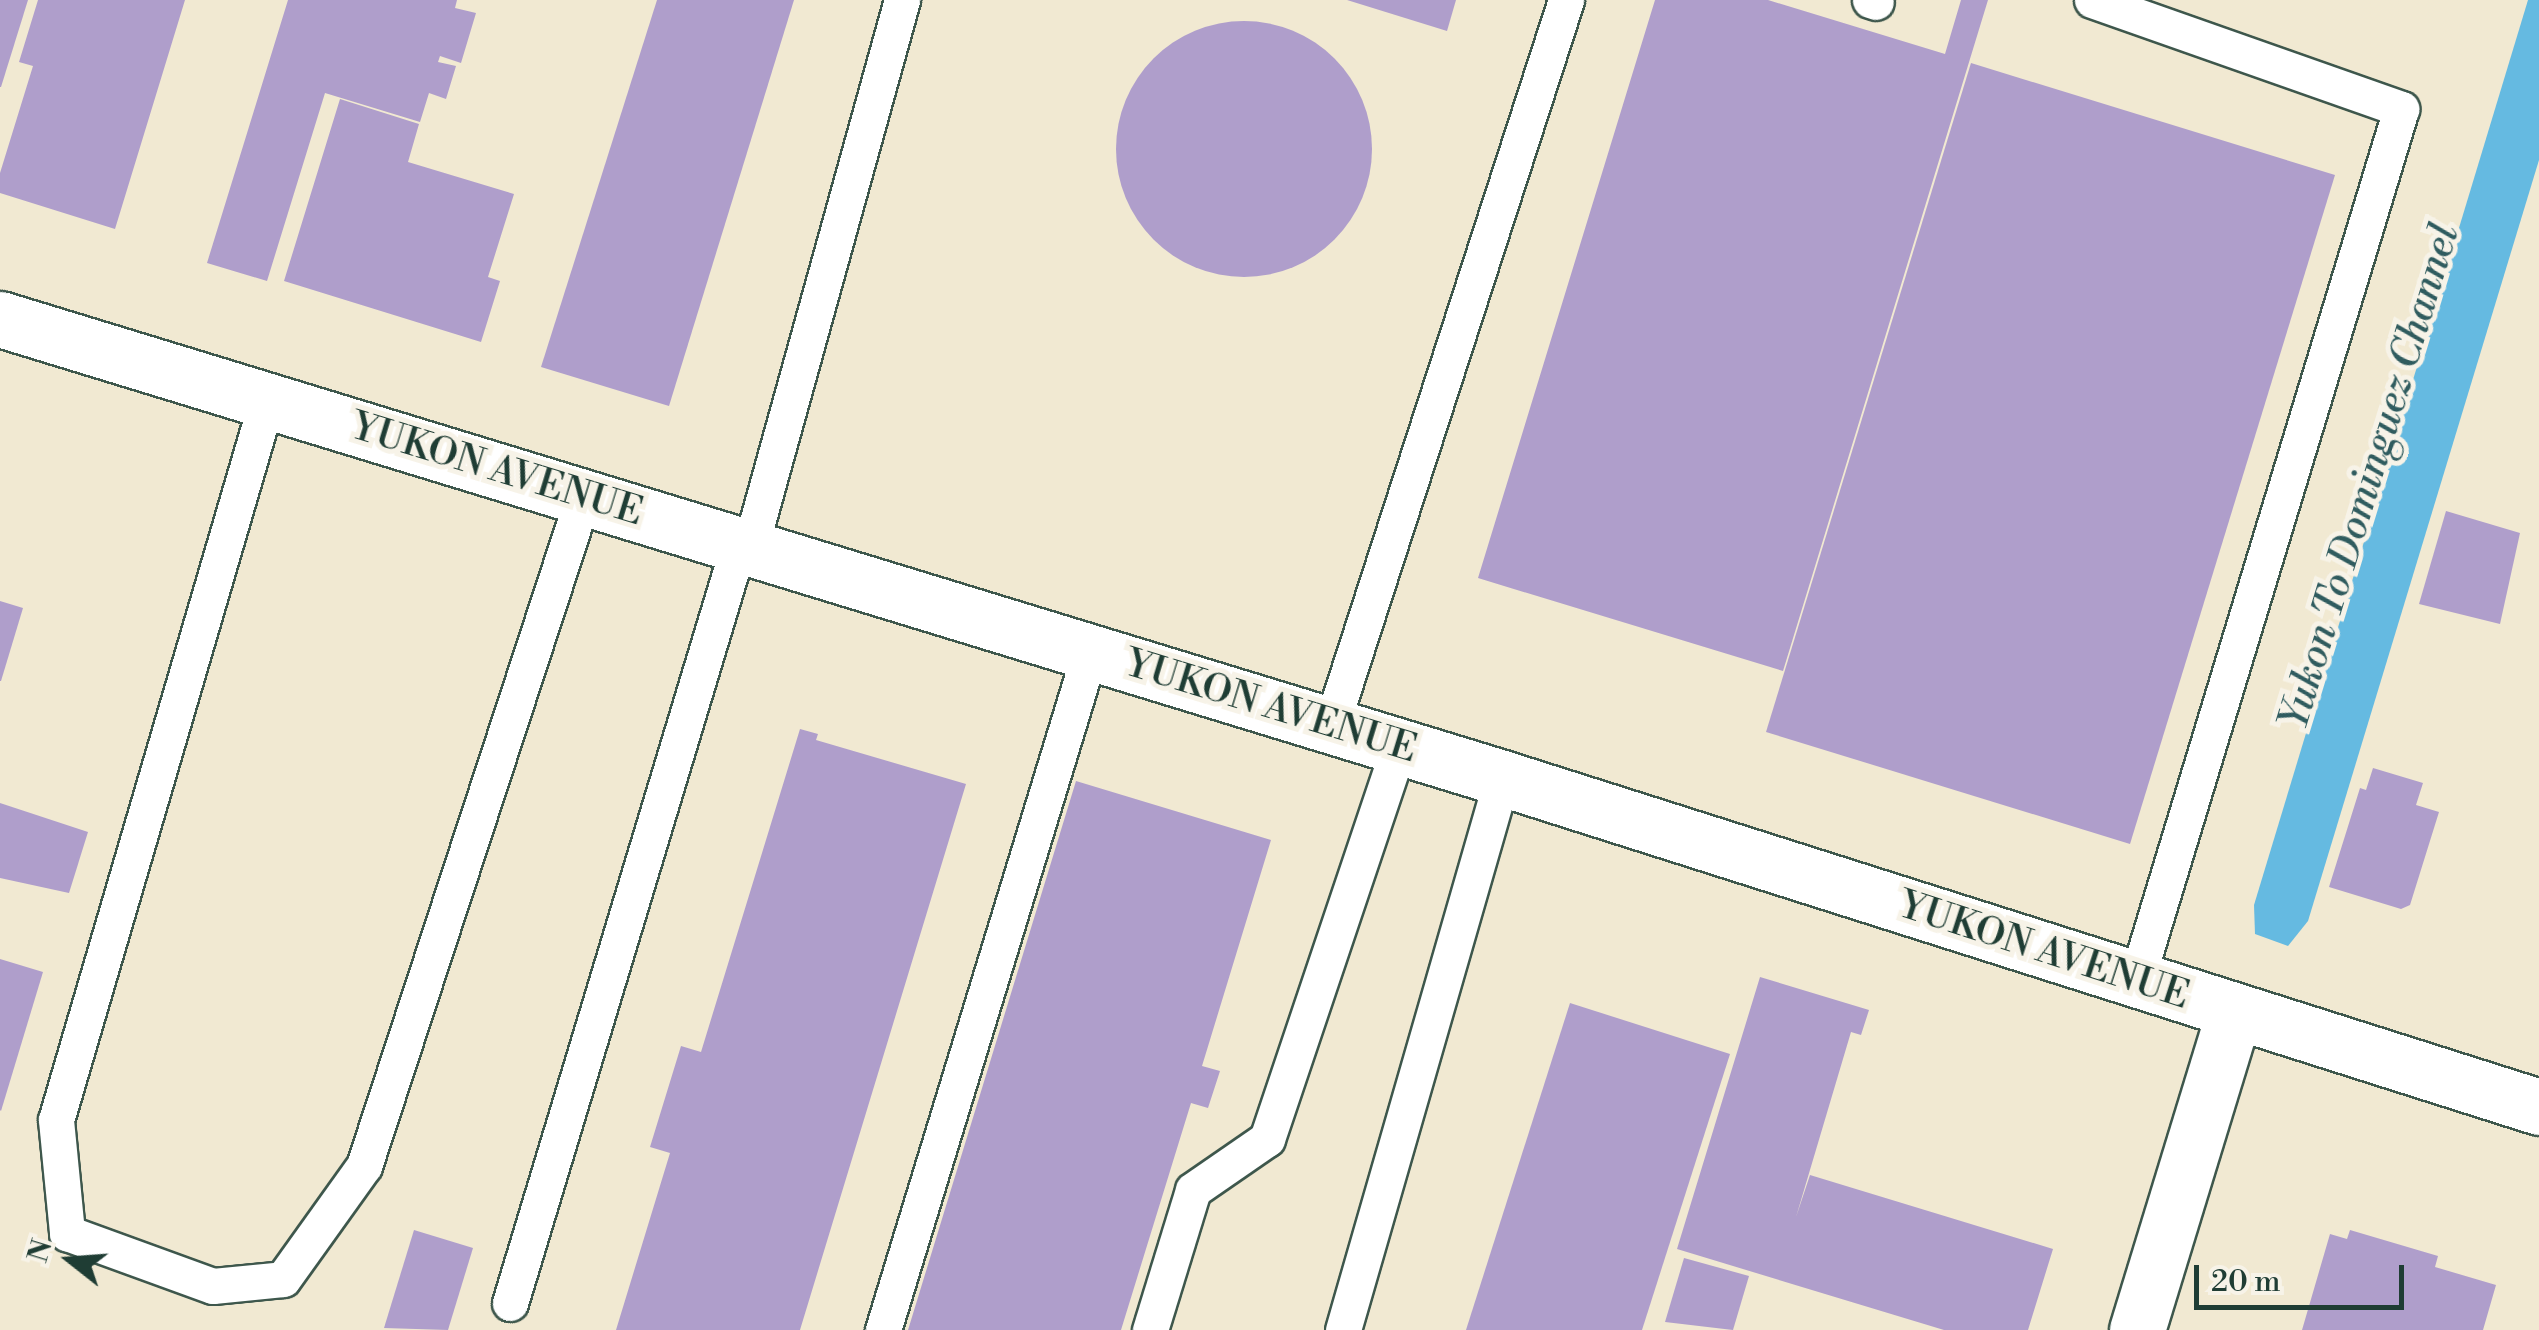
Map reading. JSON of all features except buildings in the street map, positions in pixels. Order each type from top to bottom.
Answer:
[{"type":"street","name":"YUKON AVENUE","points":[[0,319],[1399,746],[2539,1107]]},
{"type":"street","points":[[2137,1330],[2234,1012]]},
{"type":"lane","points":[[510,1304],[744,546],[902,0]]},
{"type":"lane","points":[[1331,726],[1566,0]]},
{"type":"lane","points":[[2092,0],[2401,109],[2136,982]]},
{"type":"lane","points":[[267,400],[56,1120],[67,1232],[213,1286],[283,1279],[364,1166],[583,497]]},
{"type":"lane","points":[[883,1330],[1090,652]]},
{"type":"lane","points":[[1150,1330],[1193,1190],[1266,1139],[1399,746]]},
{"type":"lane","points":[[1342,1330],[1502,778]]},
{"type":"water","points":[[2528,0],[2539,0],[2539,160],[2308,921],[2288,946],[2255,934],[2254,905]]},
{"type":"water label","name":"Yukon To Dominguez Channel","points":[[2370,477]]}]
